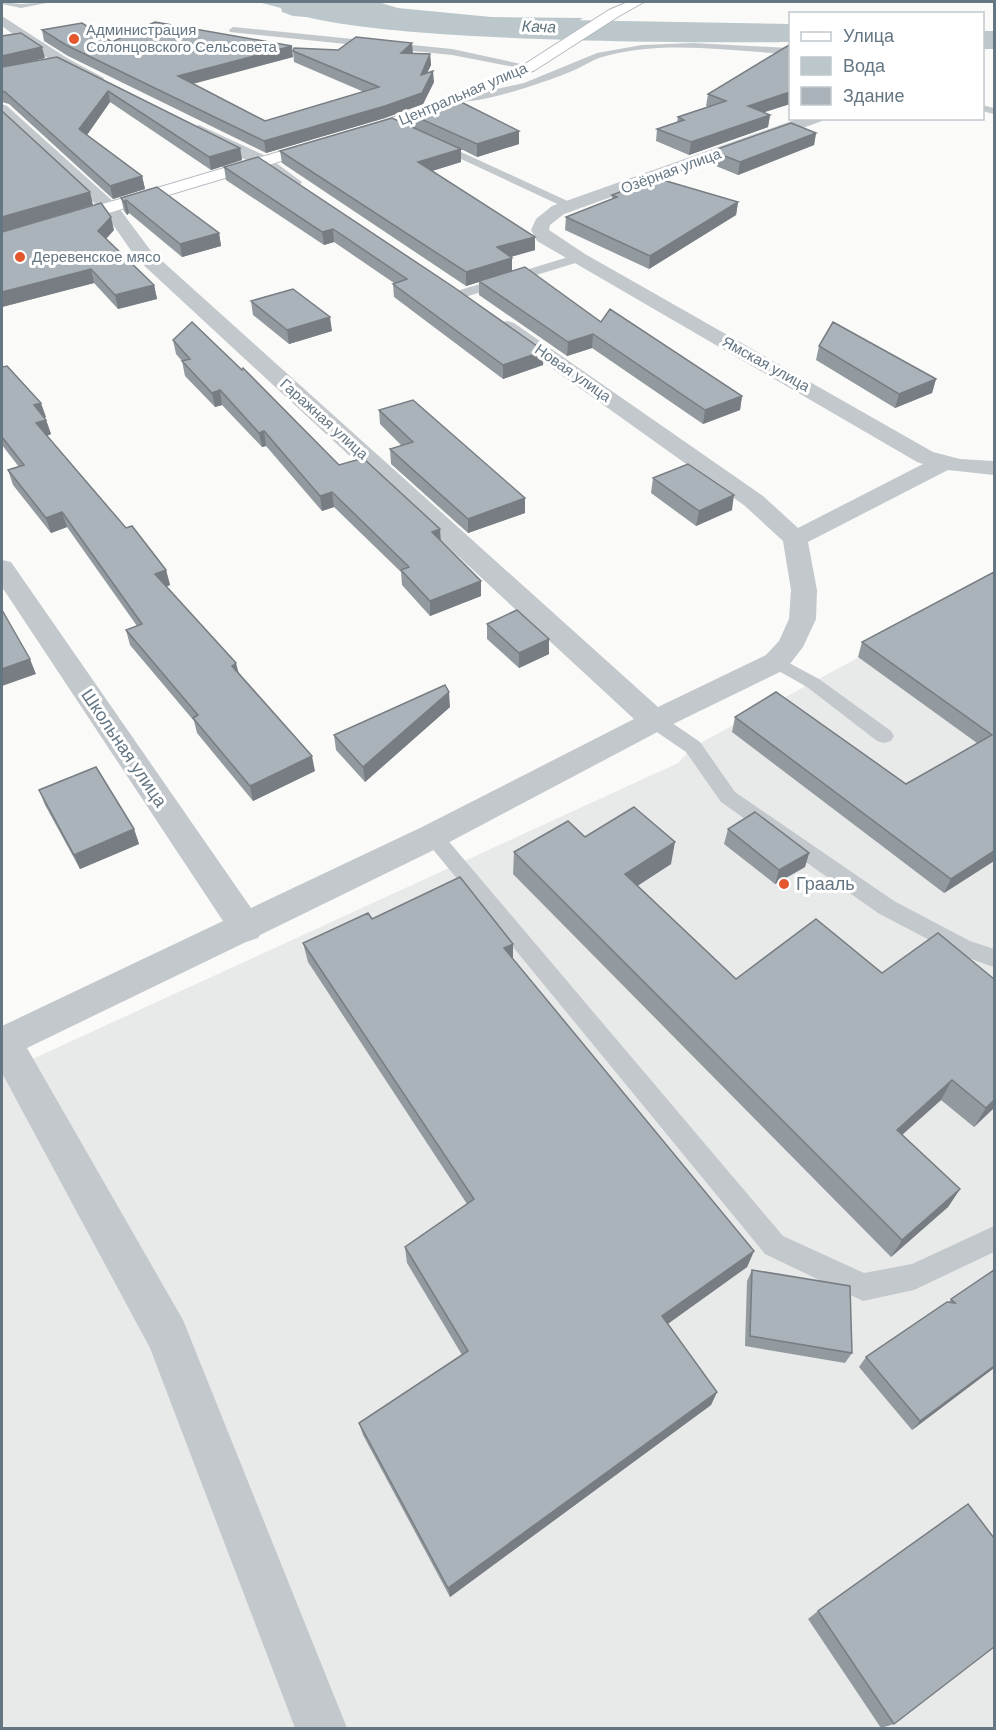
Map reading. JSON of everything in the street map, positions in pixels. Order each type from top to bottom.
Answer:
[{"type":"street","points":[[614,13],[627,2]]},
{"type":"street","points":[[614,13],[638,2]]},
{"type":"street","name":"Центральная улица","points":[[2,240],[262,161],[398,126],[536,62],[614,13]]},
{"type":"street","points":[[2,20],[62,61],[115,87]]},
{"type":"street","points":[[42,65],[62,61]]},
{"type":"street","name":"Гаражная улица","points":[[2,109],[110,208],[144,255],[656,721]]},
{"type":"street","points":[[178,119],[262,161],[312,194]]},
{"type":"street","name":"Озёрная улица","points":[[544,237],[540,230],[542,223],[558,210],[810,120]]},
{"type":"street","name":"Ямская улица","points":[[544,237],[925,457],[943,463],[994,468]]},
{"type":"street","name":"Новая улица","points":[[441,281],[754,501],[795,539]]},
{"type":"street","points":[[321,1728],[166,1336],[3,1042],[246,928],[776,662],[799,634],[803,620],[805,599],[795,539],[943,463]]},
{"type":"street","name":"Школьная улица","points":[[2,568],[246,928]]},
{"type":"lane","points":[[3,2],[21,6],[47,2]]},
{"type":"lane","points":[[233,30],[536,62]]},
{"type":"lane","points":[[457,99],[490,96],[568,70],[596,56],[629,50],[713,48],[789,51]]},
{"type":"lane","points":[[424,138],[570,206]]},
{"type":"lane","points":[[461,294],[578,258]]},
{"type":"lane","points":[[776,662],[813,683],[884,736]]},
{"type":"lane","points":[[656,721],[693,747],[728,797],[886,907],[962,947],[994,958]]},
{"type":"lane","points":[[433,836],[774,1245],[863,1287],[914,1277],[994,1239]]},
{"type":"shaded area","points":[[994,584],[994,1728],[2,1728],[2,1073],[678,763],[693,747]]},
{"type":"water","name":"Кача","points":[[258,2],[378,2],[398,8],[491,17],[583,18],[554,37],[293,16],[282,12],[281,8]]},
{"type":"building","points":[[155,22],[292,46],[178,76],[265,121],[379,87],[293,51],[294,48],[338,50],[356,37],[412,43],[401,53],[430,54],[421,75],[433,71],[422,93],[264,141],[66,45],[42,30],[82,23],[112,42]]},
{"type":"building","points":[[21,33],[42,47],[2,56],[2,36]]},
{"type":"building","points":[[789,45],[789,92],[748,106],[770,115],[691,142],[657,129],[684,120],[678,117],[726,101],[708,94]]},
{"type":"building","points":[[57,57],[240,148],[209,157],[108,91],[79,129],[142,176],[110,186],[2,91],[2,67]]},
{"type":"building","points":[[459,101],[519,131],[477,144],[412,115]]},
{"type":"building","points":[[2,111],[90,192],[2,217]]},
{"type":"building","points":[[392,118],[461,149],[418,162],[535,237],[497,247],[512,258],[466,272],[280,151]]},
{"type":"building","points":[[791,123],[816,133],[740,162],[712,151]]},
{"type":"building","points":[[258,157],[452,286],[544,351],[503,365],[393,284],[407,279],[333,229],[322,232],[224,167]]},
{"type":"building","points":[[656,178],[738,202],[650,256],[566,217],[617,197],[612,195]]},
{"type":"building","points":[[157,187],[219,233],[180,244],[121,198]]},
{"type":"building","points":[[101,203],[111,217],[98,231],[154,285],[115,295],[91,269],[2,292],[2,232]]},
{"type":"building","points":[[525,267],[601,322],[610,309],[742,396],[705,410],[593,334],[568,342],[479,281]]},
{"type":"building","points":[[293,289],[330,317],[287,330],[251,301]]},
{"type":"building","points":[[192,322],[242,370],[243,368],[339,465],[363,458],[440,529],[432,532],[481,581],[430,601],[401,570],[409,567],[332,492],[320,496],[264,431],[259,433],[220,390],[212,393],[182,361],[190,359],[173,340]]},
{"type":"building","points":[[833,322],[936,379],[899,394],[819,346]]},
{"type":"building","points":[[7,366],[41,403],[34,405],[46,420],[36,423],[126,528],[132,526],[166,570],[155,574],[236,663],[232,666],[312,756],[250,786],[193,718],[198,715],[126,630],[142,624],[62,512],[46,518],[8,470],[24,465],[2,437],[2,367]]},
{"type":"building","points":[[413,400],[525,498],[468,519],[390,449],[413,442],[379,410]]},
{"type":"building","points":[[688,464],[734,495],[699,511],[653,478]]},
{"type":"building","points":[[994,572],[994,851],[951,879],[735,717],[776,692],[906,784],[992,735],[862,642]]},
{"type":"building","points":[[2,610],[30,659],[2,669]]},
{"type":"building","points":[[517,610],[549,639],[519,653],[487,624]]},
{"type":"building","points":[[445,685],[449,692],[363,767],[334,735]]},
{"type":"building","points":[[96,767],[134,829],[74,855],[39,790]]},
{"type":"building","points":[[634,807],[675,842],[625,874],[736,979],[816,919],[882,973],[938,933],[994,979],[994,1100],[986,1108],[952,1080],[897,1130],[960,1189],[902,1240],[514,852],[568,821],[585,837]]},
{"type":"building","points":[[755,812],[809,853],[779,870],[728,829]]},
{"type":"building","points":[[460,877],[513,944],[504,948],[754,1251],[662,1316],[717,1392],[448,1588],[359,1423],[468,1351],[405,1247],[474,1199],[303,943],[368,913],[372,919]]},
{"type":"building","points":[[752,1270],[850,1286],[852,1353],[750,1336]]},
{"type":"building","points":[[994,1270],[994,1366],[920,1421],[866,1357],[947,1302],[955,1303],[951,1299]]},
{"type":"building","points":[[968,1504],[994,1538],[994,1647],[894,1724],[818,1611]]},
{"type":"waterway","name":"Кача","points":[[289,2],[355,17],[423,23],[589,31],[789,33]]},
{"type":"waterway","name":"Кача","points":[[984,40],[994,40]]},
{"type":"place","name":"Администрация Солонцовского Сельсовета","points":[[74,39]]},
{"type":"place","name":"Деревенское мясо","points":[[20,257]]},
{"type":"place","name":"Грааль","points":[[784,884]]}]
